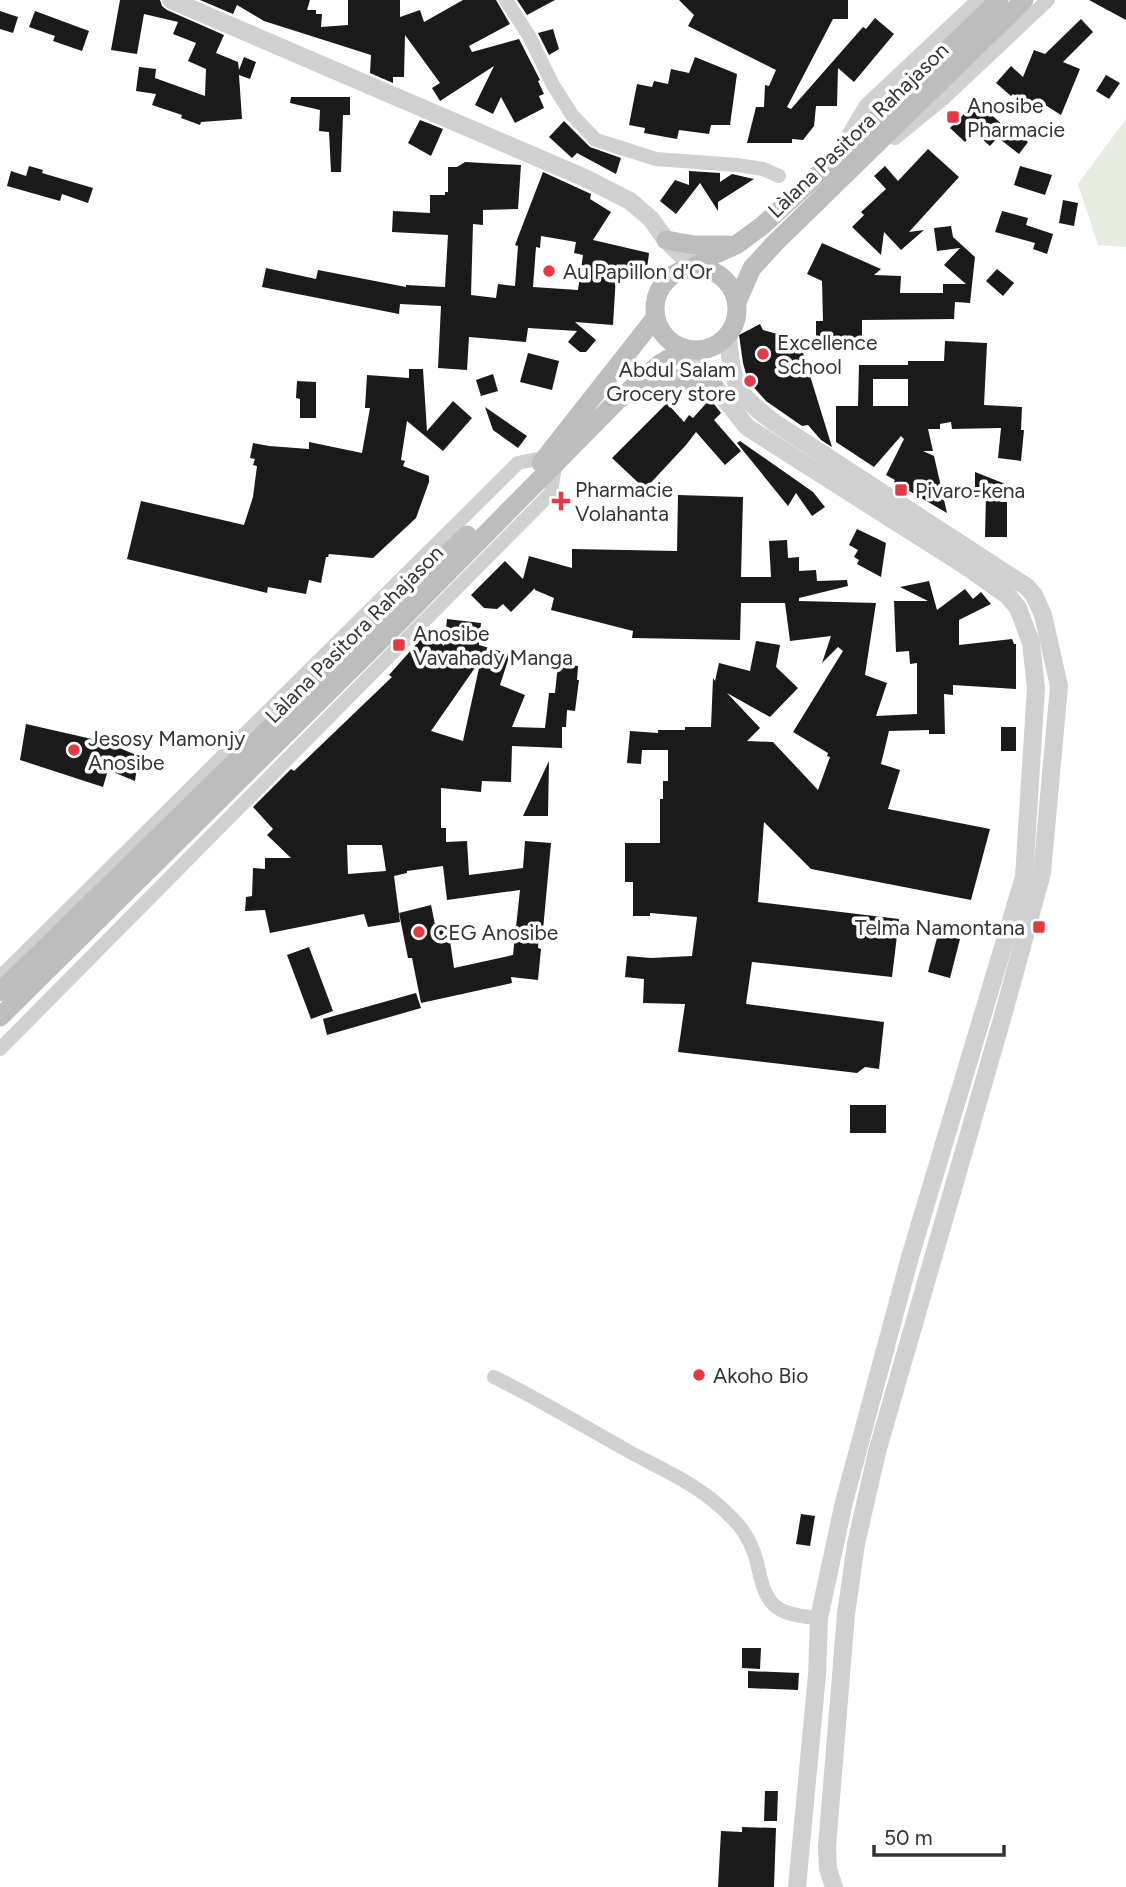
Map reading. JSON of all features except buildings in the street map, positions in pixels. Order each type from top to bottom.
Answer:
[{"type":"main road","name":"Làlana Pasitora Rahajason","points":[[737,302],[752,268],[840,167],[999,0]]},
{"type":"main road","name":"Làlana Pasitora Rahajason","points":[[694,267],[736,245],[840,167],[1024,0]]},
{"type":"main road","points":[[666,240],[694,245],[736,245]]},
{"type":"main road","points":[[694,267],[708,269],[720,275],[734,292],[737,302],[735,323],[728,335],[718,344],[706,349],[689,350],[672,343],[661,332],[655,318],[657,297],[668,278],[694,267]]},
{"type":"main road","name":"Làlana Pasitora Rahajason","points":[[0,1017],[551,461],[655,318]]},
{"type":"main road","name":"Làlana Pasitora Rahajason","points":[[0,992],[551,461],[661,363],[689,350]]},
{"type":"main road","points":[[617,401],[646,384],[667,378],[692,379],[714,387]]},
{"type":"street","points":[[171,0],[585,178],[630,201],[651,219],[666,240],[694,267]]},
{"type":"street","points":[[506,0],[572,115],[596,140],[656,159],[737,165],[763,169],[779,176]]},
{"type":"street","points":[[840,167],[866,106],[978,0]]},
{"type":"street","points":[[840,167],[878,152],[944,98],[1048,0]]},
{"type":"street","points":[[728,335],[730,369],[736,384],[750,404],[1027,587],[1034,595],[1043,615],[1059,686],[1042,873],[877,1452],[856,1544],[846,1614],[827,1847],[828,1869],[834,1887]]},
{"type":"street","points":[[689,350],[714,387],[747,427],[1008,596],[1018,608],[1031,643],[1036,688],[1024,877],[911,1256],[844,1502],[819,1618],[816,1689],[797,1887]]},
{"type":"street","points":[[0,977],[518,463],[551,461],[551,493],[0,1049]]},
{"type":"street","points":[[494,1377],[688,1482],[705,1494],[729,1514],[742,1530],[752,1548],[766,1592],[774,1606],[796,1615],[819,1618]]},
{"type":"shaded area","points":[[1126,119],[1126,247],[1098,245],[1078,184]]},
{"type":"place","name":"Anosibe Pharmacie","points":[[953,117]]},
{"type":"place","name":"Au Papillon d'Or","points":[[549,271]]},
{"type":"place","name":"Excellence School","points":[[763,354]]},
{"type":"place","name":"Abdul Salam Grocery store","points":[[750,381]]},
{"type":"place","name":"Pivaro-kena","points":[[901,490]]},
{"type":"place","name":"Pharmacie Volahanta","points":[[561,501]]},
{"type":"place","name":"Anosibe Vavahady Manga","points":[[399,645]]},
{"type":"place","name":"Jesosy Mamonjy Anosibe","points":[[74,750]]},
{"type":"place","name":"Telma Namontana","points":[[1039,927]]},
{"type":"place","name":"CEG Anosibe","points":[[419,932]]},
{"type":"place","name":"Akoho Bio","points":[[699,1375]]}]
